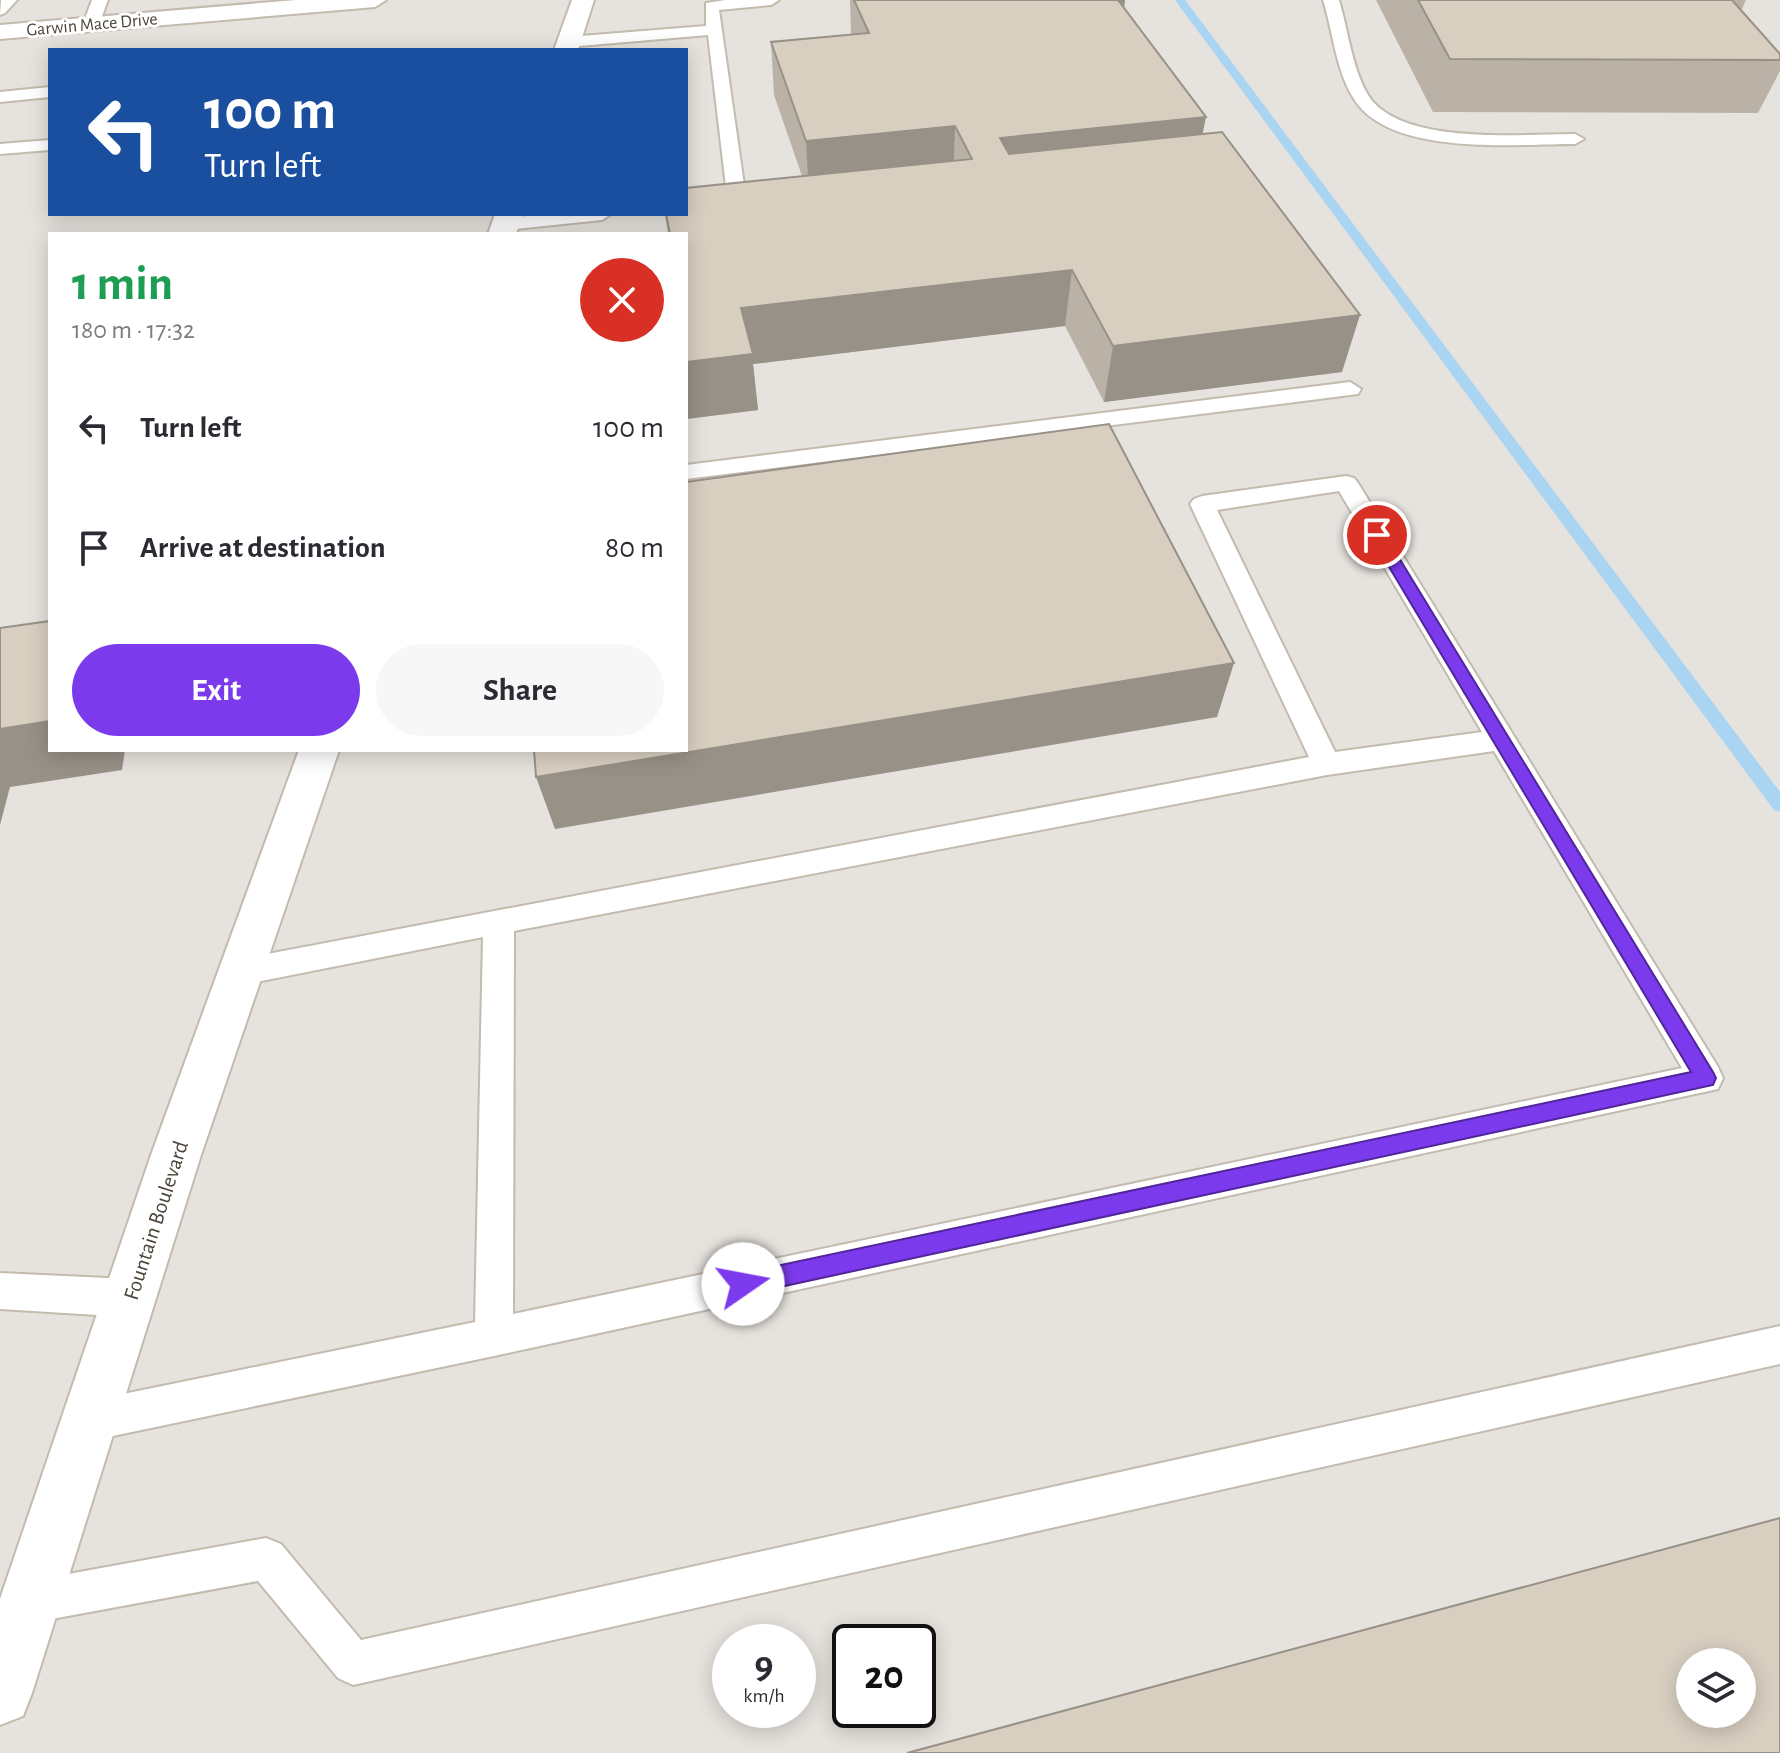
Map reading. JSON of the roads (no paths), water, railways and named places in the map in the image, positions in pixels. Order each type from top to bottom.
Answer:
[{"type":"street","name":"Garwin Mace Drive","points":[[0,32],[375,0]]},
{"type":"street","points":[[567,46],[583,0]]},
{"type":"street","name":"Fountain Boulevard","points":[[0,1693],[129,1298],[318,752]]},
{"type":"lane","points":[[0,10],[9,0]]},
{"type":"lane","points":[[91,24],[100,0]]},
{"type":"lane","points":[[688,205],[737,199],[711,6],[771,0]]},
{"type":"lane","points":[[1331,0],[1362,99],[1376,113],[1402,129],[1431,136],[1575,139]]},
{"type":"lane","points":[[567,46],[715,30]]},
{"type":"lane","points":[[0,97],[48,92]]},
{"type":"lane","points":[[0,149],[48,145]]},
{"type":"lane","points":[[505,224],[583,216]]},
{"type":"lane","points":[[688,472],[1350,389]]},
{"type":"lane","points":[[89,1421],[1706,1078],[1346,483],[1202,504],[1327,764]]},
{"type":"lane","points":[[241,971],[1327,764],[1501,740]]},
{"type":"lane","points":[[494,1337],[499,921]]},
{"type":"lane","points":[[0,1291],[129,1298]]},
{"type":"lane","points":[[30,1602],[266,1559],[353,1663],[1780,1345]]},
{"type":"waterway","points":[[1180,0],[1780,805]]}]
